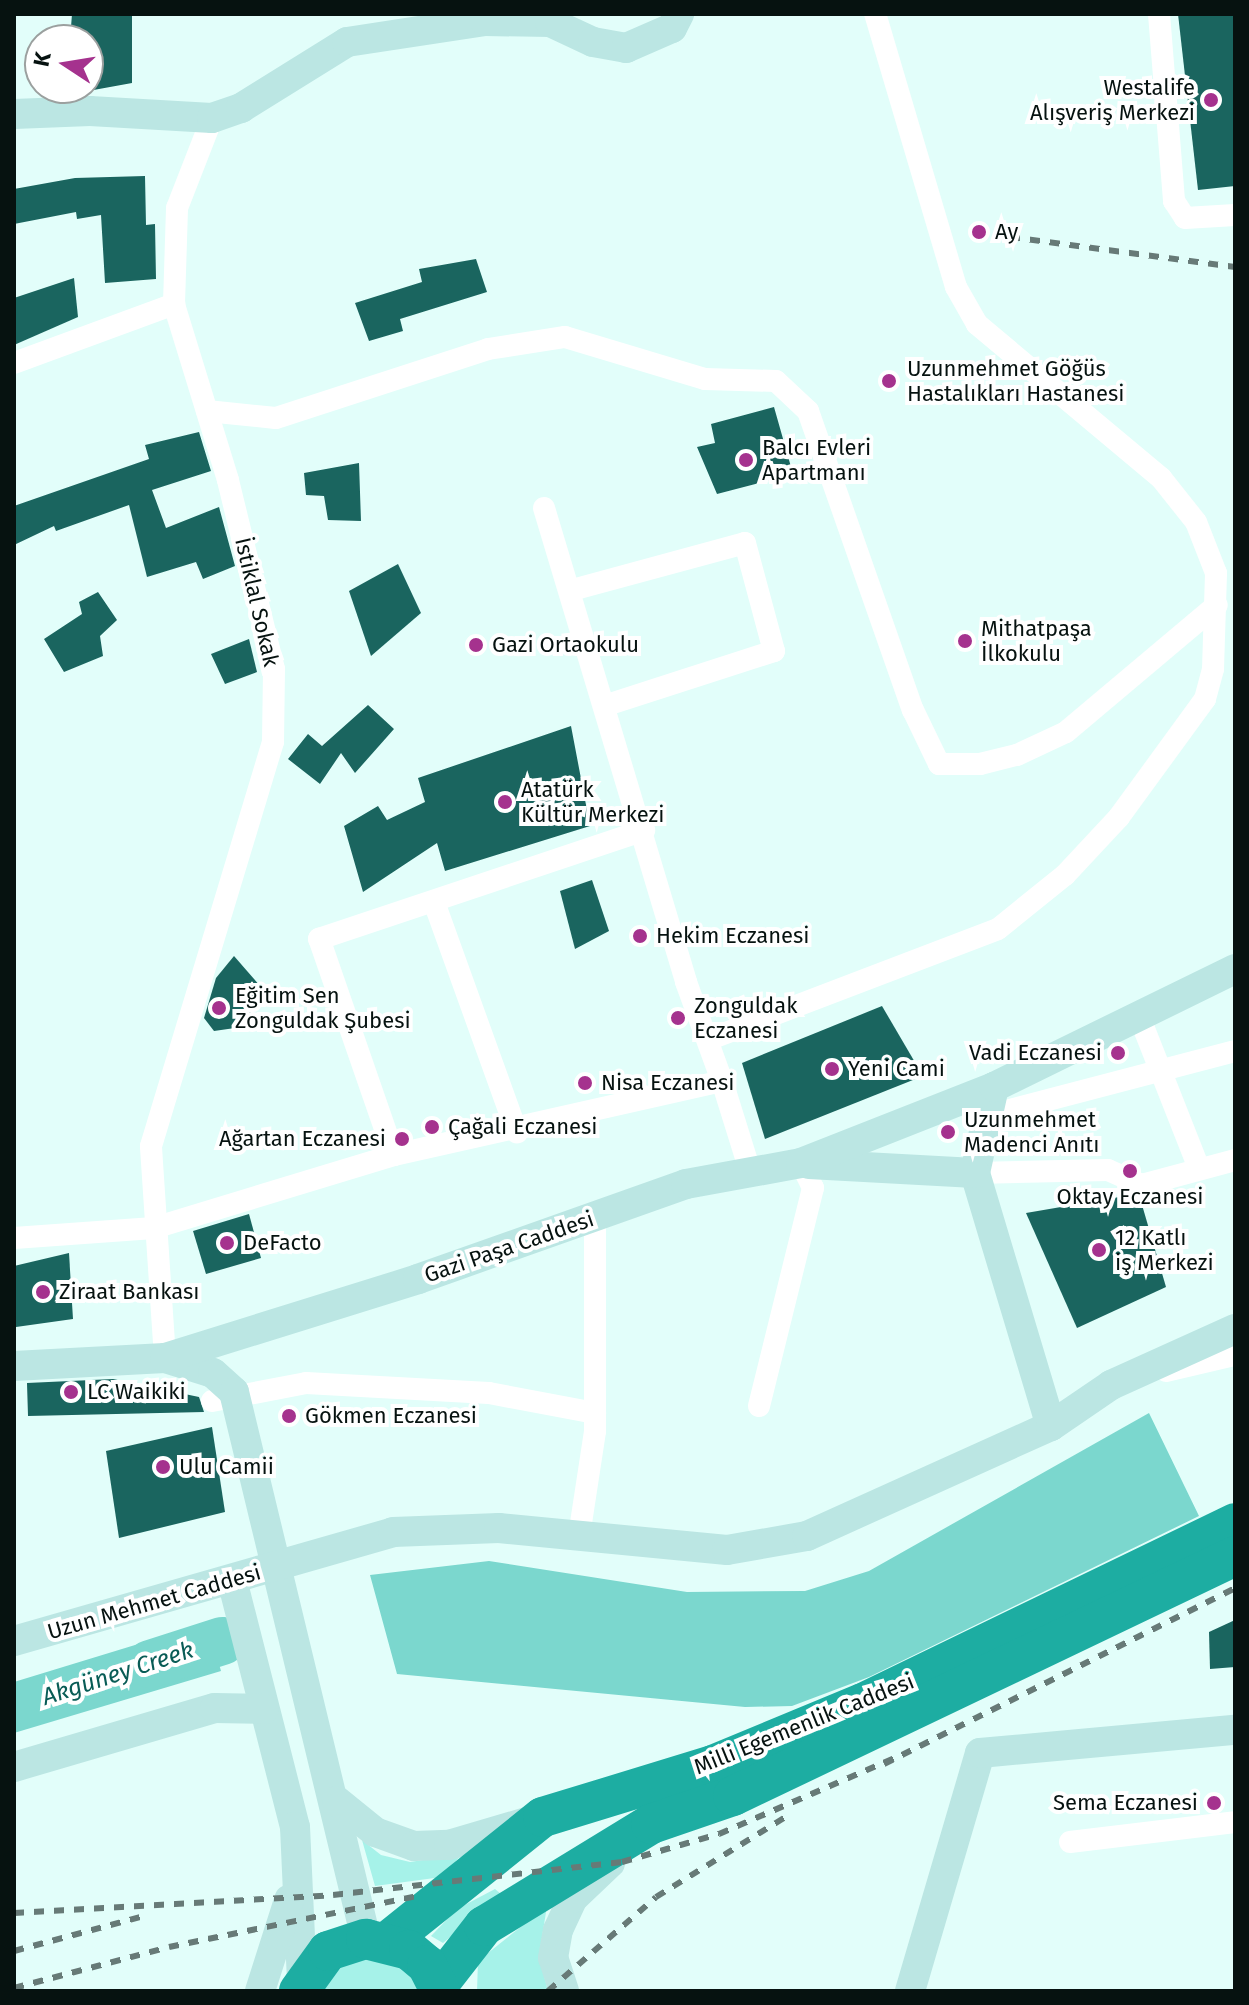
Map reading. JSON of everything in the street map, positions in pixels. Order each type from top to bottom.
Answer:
[{"type":"highway","name":"Milli Egemenlik Caddesi","points":[[300,1987],[328,1951],[377,1940],[543,1817],[713,1765],[863,1703],[1235,1523]]},
{"type":"highway","points":[[377,1940],[427,1965],[439,1988],[484,1926],[651,1824],[733,1796],[1235,1556]]},
{"type":"street","points":[[14,114],[90,111],[212,118],[241,108],[347,42],[485,21],[550,18],[593,42],[626,48],[672,28],[679,14]]},
{"type":"street","points":[[710,1039],[998,929],[1037,900],[1111,827],[1205,699],[1218,637],[1216,573],[1196,522],[1161,478],[977,324],[956,287],[875,14]]},
{"type":"street","points":[[1159,14],[1174,201],[1185,218],[1235,215]]},
{"type":"street","name":"İstiklal Sokak","points":[[165,1358],[154,1228],[151,1146],[273,742],[274,669],[207,411],[174,304],[177,208],[212,118]]},
{"type":"street","points":[[14,363],[174,304]]},
{"type":"street","points":[[207,411],[276,418],[488,349],[565,337],[705,379],[776,381],[808,411],[913,710],[939,764],[980,764],[1066,732],[1217,605]]},
{"type":"street","points":[[544,508],[607,705],[686,982],[710,1039],[750,1171]]},
{"type":"street","points":[[572,590],[745,543],[774,651],[607,705]]},
{"type":"street","points":[[394,1155],[319,939],[644,830]]},
{"type":"street","points":[[434,902],[517,1132]]},
{"type":"street","name":"Gazi Paşa Caddesi","points":[[14,1366],[165,1358],[595,1217],[686,1184],[801,1163],[991,1102],[1139,1016],[1235,969]]},
{"type":"street","points":[[1139,1016],[1199,1168]]},
{"type":"street","points":[[1051,1426],[975,1173],[991,1102],[1160,1072],[1235,1051]]},
{"type":"street","points":[[14,1238],[154,1228],[394,1155],[517,1132],[722,1081]]},
{"type":"street","points":[[759,1406],[813,1188],[801,1163],[975,1173],[1108,1170],[1142,1185],[1235,1160]]},
{"type":"street","points":[[579,1536],[595,1413],[595,1217]]},
{"type":"street","points":[[377,1940],[315,1724],[275,1568],[393,1532],[499,1528],[727,1550],[807,1536],[1051,1426],[1111,1385],[1235,1329]]},
{"type":"street","points":[[1111,1385],[1235,1355]]},
{"type":"street","points":[[165,1358],[213,1373],[223,1398],[306,1383],[489,1393],[595,1413]]},
{"type":"street","name":"Uzun Mehmet Caddesi","points":[[14,1641],[275,1568],[223,1398]]},
{"type":"street","points":[[232,1580],[295,1827],[300,1987]]},
{"type":"street","points":[[14,1767],[215,1708],[264,1709]]},
{"type":"street","points":[[910,1991],[980,1753],[1230,1728]]},
{"type":"street","points":[[337,1801],[375,1832],[414,1846],[449,1845],[543,1817]]},
{"type":"street","points":[[1070,1842],[1235,1822]]},
{"type":"street","points":[[564,1991],[553,1958],[573,1898],[651,1824]]},
{"type":"street","points":[[260,1991],[295,1873],[295,1827]]},
{"type":"shaded area","points":[[362,1840],[381,1855],[410,1862],[462,1854],[442,1877],[375,1886]]},
{"type":"shaded area","points":[[495,1889],[501,1894],[443,1943],[431,1936],[457,1909]]},
{"type":"shaded area","points":[[547,1906],[539,1956],[548,1991],[477,1991],[478,1961]]},
{"type":"shaded area","points":[[386,1952],[428,1991],[310,1991],[332,1962]]},
{"type":"water","points":[[1149,1413],[1199,1516],[869,1677],[792,1706],[745,1707],[397,1674],[370,1575],[489,1561],[687,1592],[805,1591],[869,1571]]},
{"type":"water","points":[[207,1623],[221,1671],[14,1733],[14,1682]]},
{"type":"building","points":[[72,14],[132,14],[132,83],[104,88],[104,24],[71,24]]},
{"type":"building","name":"Westalife Alışveriş Merkezi","points":[[1178,14],[1235,14],[1235,186],[1198,190]]},
{"type":"building","points":[[145,176],[146,225],[155,224],[156,279],[105,283],[101,215],[77,219],[76,212],[14,224],[14,189],[75,178]]},
{"type":"building","points":[[476,259],[487,292],[400,319],[403,331],[369,341],[355,303],[422,282],[419,269]]},
{"type":"building","points":[[74,278],[78,317],[14,345],[14,298]]},
{"type":"building","name":"Balcı Evleri Apartmanı","points":[[774,407],[793,474],[717,494],[697,447],[715,443],[711,424]]},
{"type":"building","points":[[199,432],[211,471],[152,490],[166,528],[219,507],[235,566],[203,579],[196,562],[147,577],[129,505],[56,531],[54,526],[14,545],[14,506],[149,459],[145,445]]},
{"type":"building","points":[[359,463],[361,521],[328,520],[324,496],[306,495],[304,473]]},
{"type":"building","points":[[398,564],[421,613],[371,656],[349,591]]},
{"type":"building","points":[[98,592],[117,620],[100,636],[103,656],[64,672],[44,639],[82,614],[79,602]]},
{"type":"building","points":[[249,639],[257,672],[225,684],[211,654]]},
{"type":"building","points":[[368,705],[394,729],[355,773],[341,753],[320,784],[288,759],[308,734],[322,746]]},
{"type":"building","name":"Atatürk Kültür Merkezi","points":[[571,726],[590,826],[445,871],[437,843],[363,892],[344,826],[378,806],[387,820],[425,802],[418,778]]},
{"type":"building","points":[[592,880],[609,931],[575,949],[560,891]]},
{"type":"building","points":[[234,956],[268,995],[235,1028],[214,1031],[204,1018],[216,978]]},
{"type":"building","name":"Yeni Cami","points":[[882,1006],[923,1076],[765,1139],[742,1063]]},
{"type":"building","name":"12 Katlı iş Merkezi","points":[[1131,1195],[1140,1198],[1166,1287],[1077,1328],[1026,1213]]},
{"type":"building","points":[[249,1214],[261,1258],[206,1274],[193,1231]]},
{"type":"building","points":[[69,1253],[73,1319],[16,1327],[14,1266]]},
{"type":"building","points":[[113,1379],[199,1397],[204,1412],[28,1416],[27,1383]]},
{"type":"building","name":"Ulu Camii","points":[[212,1427],[225,1512],[119,1538],[106,1451]]},
{"type":"building","points":[[1235,1620],[1235,1667],[1210,1669],[1209,1632]]},
{"type":"waterway","name":"Akgüney Creek","points":[[150,1664],[222,1641]]},
{"type":"railway","points":[[1010,237],[1235,267]]},
{"type":"railway","points":[[884,1764],[1235,1588]]},
{"type":"railway","points":[[14,1913],[333,1895],[622,1862],[719,1834],[895,1758]]},
{"type":"railway","points":[[548,1991],[656,1897],[789,1815]]},
{"type":"railway","points":[[14,1988],[169,1947],[423,1895]]},
{"type":"railway","points":[[14,1951],[147,1915]]},
{"type":"place","name":"Westalife Alışveriş Merkezi","points":[[1211,100]]},
{"type":"place","name":"Ay","points":[[979,232]]},
{"type":"place","name":"Uzunmehmet Göğüs Hastalıkları Hastanesi","points":[[889,381]]},
{"type":"place","name":"Balcı Evleri Apartmanı","points":[[746,460]]},
{"type":"place","name":"Mithatpaşa İlkokulu","points":[[965,641]]},
{"type":"place","name":"Gazi Ortaokulu","points":[[476,645]]},
{"type":"place","name":"Atatürk Kültür Merkezi","points":[[505,802]]},
{"type":"place","name":"Hekim Eczanesi","points":[[640,936]]},
{"type":"place","name":"Eğitim Sen Zonguldak Şubesi","points":[[219,1008]]},
{"type":"place","name":"Zonguldak Eczanesi","points":[[678,1018]]},
{"type":"place","name":"Vadi Eczanesi","points":[[1118,1053]]},
{"type":"place","name":"Yeni Cami","points":[[832,1069]]},
{"type":"place","name":"Nisa Eczanesi","points":[[585,1083]]},
{"type":"place","name":"Çağali Eczanesi","points":[[432,1127]]},
{"type":"place","name":"Uzunmehmet Madenci Anıtı","points":[[948,1132]]},
{"type":"place","name":"Ağartan Eczanesi","points":[[402,1139]]},
{"type":"place","name":"Oktay Eczanesi","points":[[1130,1171]]},
{"type":"place","name":"DeFacto","points":[[227,1243]]},
{"type":"place","name":"12 Katlı iş Merkezi","points":[[1099,1250]]},
{"type":"place","name":"Ziraat Bankası","points":[[43,1292]]},
{"type":"place","name":"LC Waikiki","points":[[71,1392]]},
{"type":"place","name":"Gökmen Eczanesi","points":[[289,1416]]},
{"type":"place","name":"Ulu Camii","points":[[163,1467]]},
{"type":"place","name":"Sema Eczanesi","points":[[1214,1803]]}]
